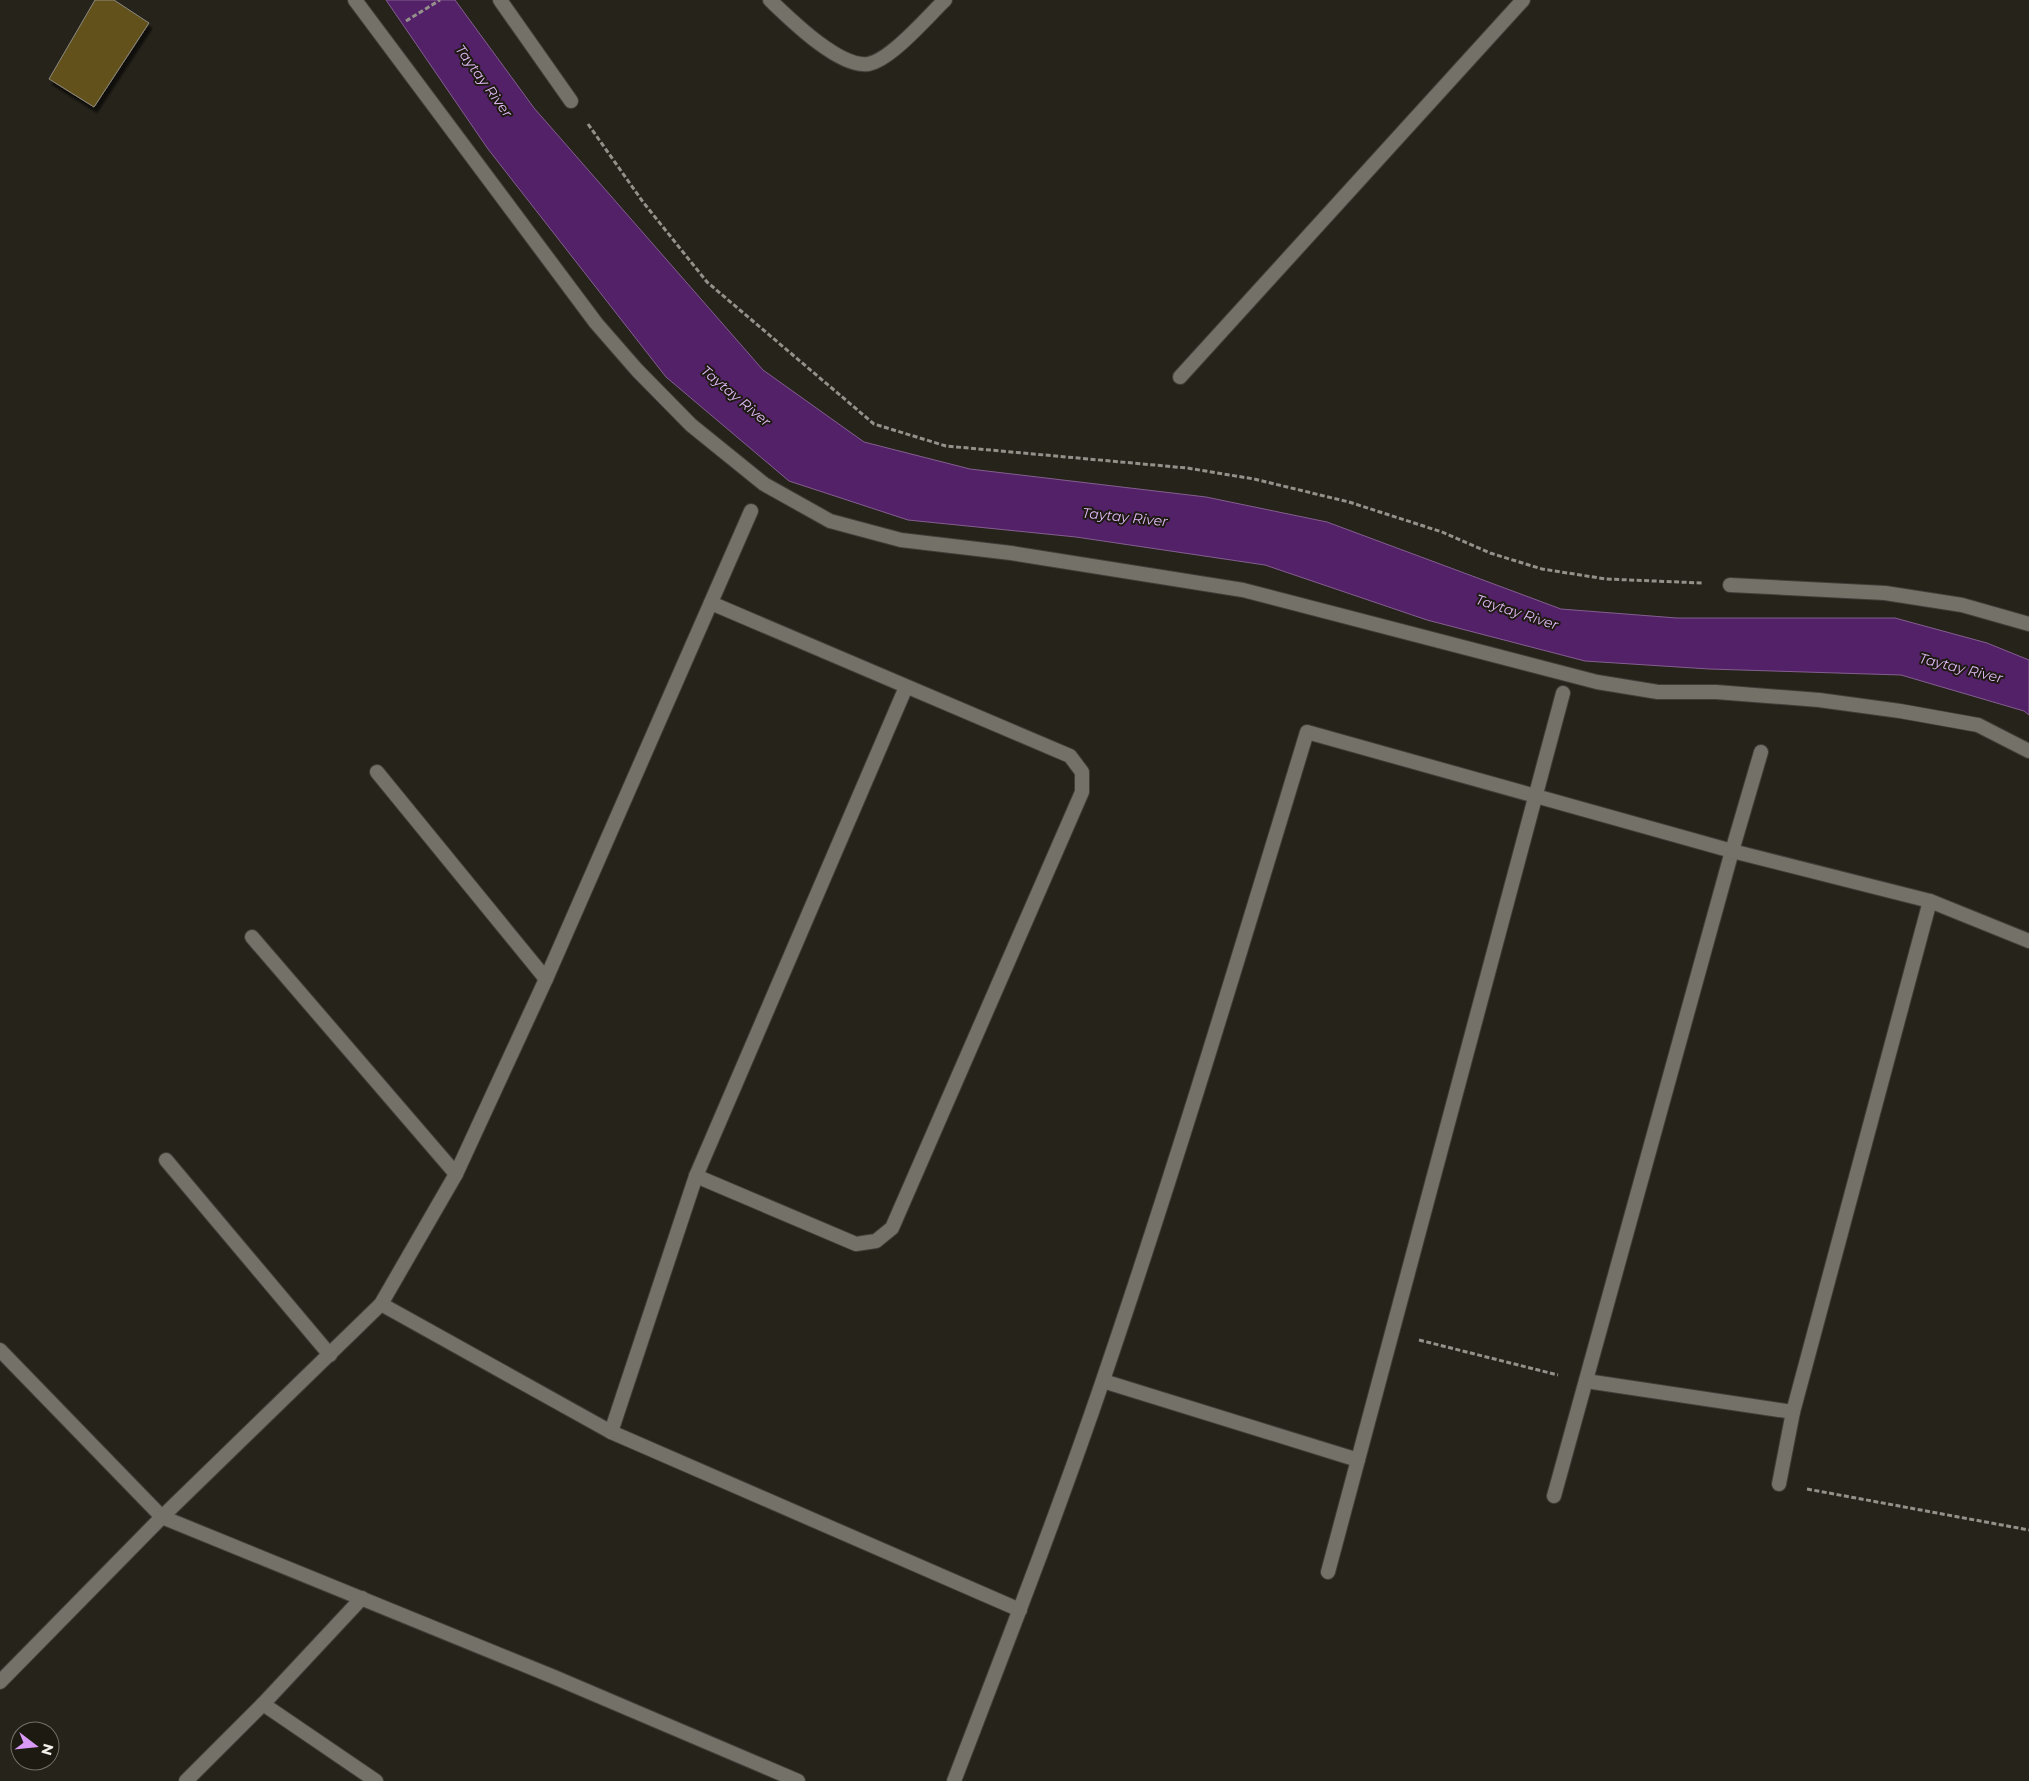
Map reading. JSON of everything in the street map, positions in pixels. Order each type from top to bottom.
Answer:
[{"type":"street","points":[[355,0],[590,315],[637,370],[691,425],[764,484],[830,521],[901,540],[1011,553],[1243,590],[1597,682],[1658,692],[1716,692],[1819,700],[1900,711],[1978,725],[2029,751]]},
{"type":"street","points":[[500,0],[571,101]]},
{"type":"street","points":[[770,0],[798,26],[832,53],[850,61],[868,64],[891,53],[945,0]]},
{"type":"street","points":[[1180,377],[1522,0]]},
{"type":"street","points":[[0,1682],[162,1518],[381,1304],[456,1174],[546,979],[751,511]]},
{"type":"street","points":[[1730,585],[1885,593],[1962,605],[2029,624]]},
{"type":"street","points":[[696,1176],[856,1244],[876,1241],[892,1228],[1082,792],[1082,772],[1070,756],[711,603]]},
{"type":"street","points":[[611,1432],[696,1176],[906,687]]},
{"type":"street","points":[[1328,1572],[1564,693]]},
{"type":"street","points":[[954,1781],[1020,1610],[1102,1381],[1166,1190],[1307,732],[1732,851],[1930,901],[2029,941]]},
{"type":"street","points":[[1554,1496],[1761,752]]},
{"type":"street","points":[[377,772],[546,979]]},
{"type":"street","points":[[1779,1484],[1793,1412],[1930,901]]},
{"type":"street","points":[[252,938],[456,1174]]},
{"type":"street","points":[[166,1160],[330,1355]]},
{"type":"street","points":[[381,1304],[611,1432],[1020,1610]]},
{"type":"street","points":[[0,1350],[162,1518],[563,1680],[798,1781]]},
{"type":"street","points":[[1102,1381],[1358,1460]]},
{"type":"street","points":[[1586,1381],[1793,1412]]},
{"type":"street","points":[[186,1781],[263,1704],[362,1598]]},
{"type":"street","points":[[263,1704],[376,1781]]},
{"type":"path","points":[[399,25],[440,0]]},
{"type":"path","points":[[571,101],[644,202],[707,282],[874,424],[946,446],[1178,467],[1254,479],[1349,502],[1442,532],[1490,554],[1542,569],[1606,579],[1730,585]]},
{"type":"path","points":[[1392,1333],[1586,1381]]},
{"type":"path","points":[[1779,1484],[2029,1530]]},
{"type":"water","name":"Taytay River","points":[[386,0],[455,0],[534,108],[763,370],[864,442],[970,469],[1206,497],[1327,522],[1561,609],[1677,618],[1895,618],[1987,643],[2029,660],[2029,715],[2024,711],[1901,675],[1709,669],[1585,661],[1427,620],[1265,565],[1076,537],[908,520],[789,481],[666,377],[488,149]]},
{"type":"building","points":[[95,0],[114,0],[149,23],[94,107],[49,79]]}]
